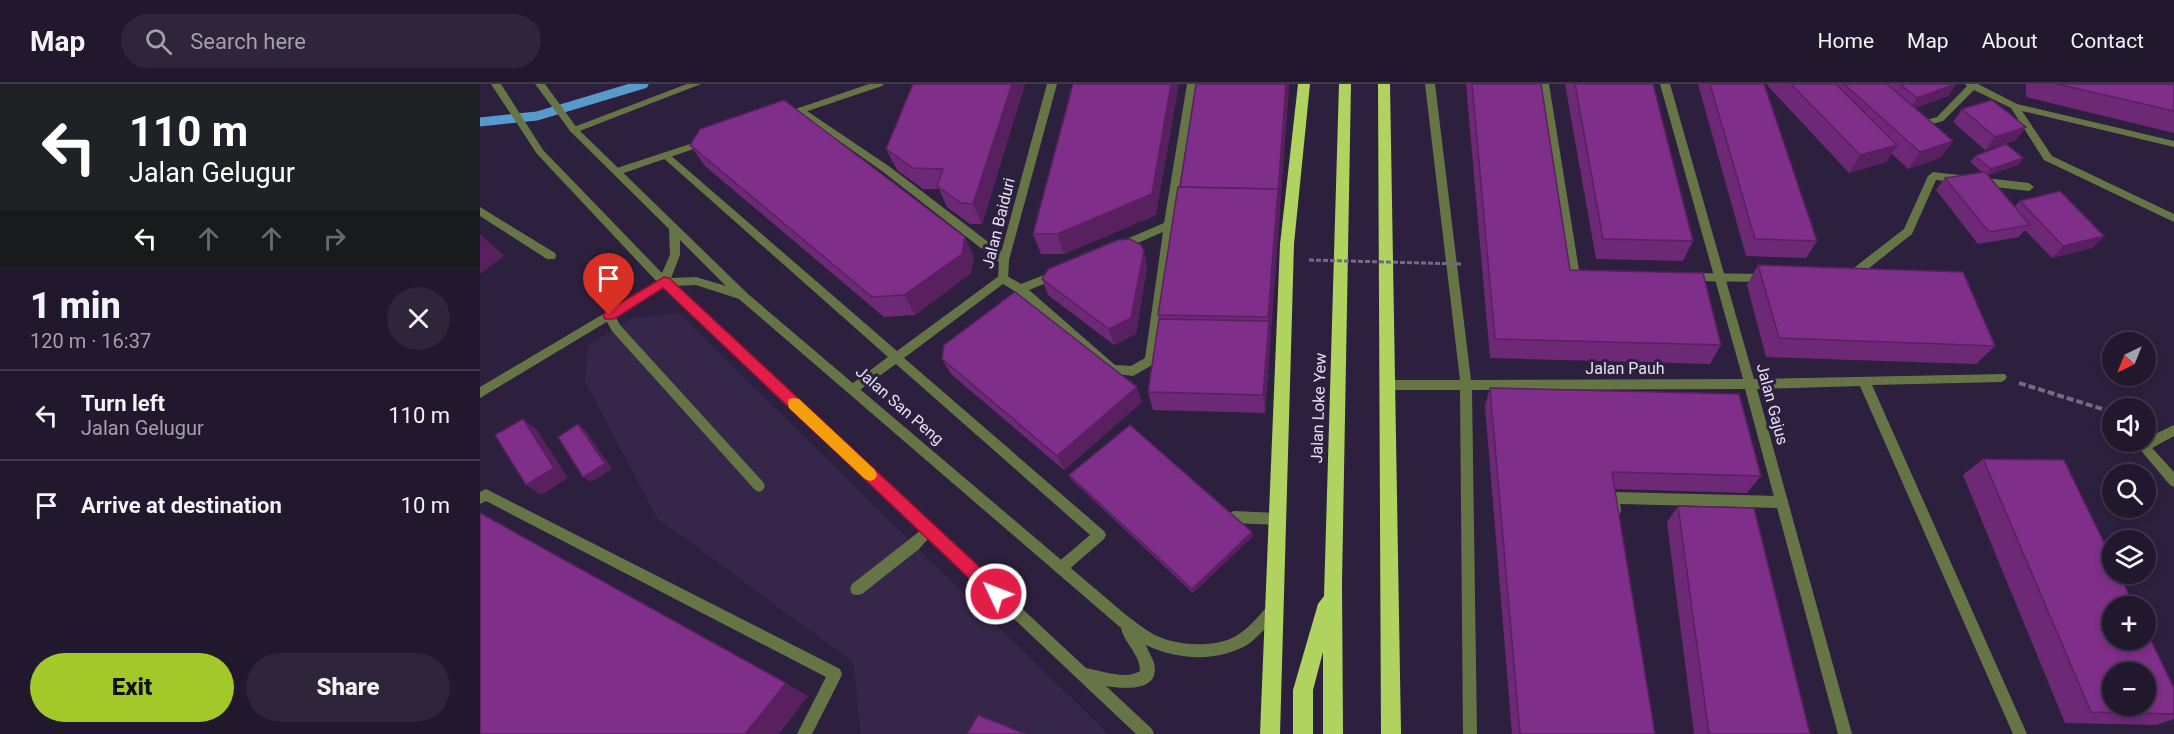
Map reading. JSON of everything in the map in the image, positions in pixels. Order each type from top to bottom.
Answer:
[{"type":"highway","points":[[1270,734],[1287,244],[1304,84]]},
{"type":"highway","name":"Jalan Loke Yew","points":[[1333,734],[1333,583],[1345,84]]},
{"type":"highway","points":[[1384,84],[1391,734]]},
{"type":"highway","points":[[1303,734],[1303,690],[1333,583]]},
{"type":"street","points":[[496,84],[540,152],[664,282],[1147,734]]},
{"type":"street","name":"Jalan San Peng","points":[[540,84],[574,130],[744,297],[1121,620],[1152,641],[1182,649],[1213,649],[1237,643],[1254,631],[1275,607]]},
{"type":"street","points":[[574,130],[696,84]]},
{"type":"street","points":[[778,118],[879,84]]},
{"type":"street","name":"Jalan Baiduri","points":[[853,389],[1002,279],[1004,260],[1052,84]]},
{"type":"street","points":[[1002,279],[1020,289],[1112,370],[1133,371],[1150,361],[1192,84]]},
{"type":"street","points":[[1430,84],[1466,385],[1470,734]]},
{"type":"street","points":[[1544,84],[1574,274],[1596,275]]},
{"type":"street","name":"Jalan Gajus","points":[[1665,84],[1750,384],[1845,734]]},
{"type":"street","points":[[1908,124],[1916,126],[1940,119],[1971,85],[2014,106],[2174,144]]},
{"type":"street","points":[[2014,106],[2048,158],[2174,218]]},
{"type":"street","points":[[801,110],[886,169],[1004,260]]},
{"type":"street","points":[[618,171],[710,140]]},
{"type":"street","points":[[665,155],[1099,535],[1061,567]]},
{"type":"street","points":[[886,169],[890,158]]},
{"type":"street","points":[[1842,278],[1853,278],[1908,231],[1933,176],[2029,187]]},
{"type":"street","points":[[480,211],[551,256]]},
{"type":"street","points":[[1105,253],[1169,225]]},
{"type":"street","points":[[664,282],[675,255],[674,228]]},
{"type":"street","points":[[1020,289],[1062,271]]},
{"type":"street","points":[[1675,277],[1776,278]]},
{"type":"street","points":[[480,393],[664,282],[696,281],[744,297]]},
{"type":"street","points":[[609,315],[616,328],[759,486]]},
{"type":"street","name":"Jalan Pauh","points":[[1386,385],[1750,384],[2001,377]]},
{"type":"street","points":[[1864,381],[2019,734]]},
{"type":"street","points":[[2156,437],[2174,430]]},
{"type":"street","points":[[2150,452],[2174,481]]},
{"type":"street","points":[[480,498],[486,495],[835,674],[804,734]]},
{"type":"street","points":[[1617,522],[1613,498],[1782,502]]},
{"type":"street","points":[[1234,517],[1278,519]]},
{"type":"street","points":[[857,589],[914,545],[929,530]]},
{"type":"street","points":[[1080,673],[1124,683],[1133,684],[1143,680],[1147,673],[1148,660],[1121,620]]},
{"type":"path","points":[[1309,260],[1462,264]]},
{"type":"path","points":[[2001,377],[2102,409]]},
{"type":"shaded area","points":[[679,313],[1108,734],[861,734],[853,662],[657,518],[585,381],[588,346],[632,318]]},
{"type":"building","points":[[913,84],[1012,84],[973,204],[961,203],[937,186],[943,169],[913,168],[886,149]]},
{"type":"building","points":[[1073,84],[1171,84],[1152,194],[1057,234],[1033,234]]},
{"type":"building","points":[[1196,84],[1286,84],[1278,193],[1278,189],[1180,187]]},
{"type":"building","points":[[1472,84],[1541,84],[1570,270],[1703,273],[1721,345],[1495,339]]},
{"type":"building","points":[[1575,84],[1653,84],[1693,241],[1603,239]]},
{"type":"building","points":[[1710,84],[1764,84],[1817,241],[1755,239]]},
{"type":"building","points":[[1791,84],[1836,84],[1897,145],[1860,155]]},
{"type":"building","points":[[1844,84],[1887,84],[1953,141],[1920,152]]},
{"type":"building","points":[[1900,84],[1955,84],[1917,98]]},
{"type":"building","points":[[2057,84],[2174,84],[2174,111]]},
{"type":"building","points":[[784,100],[965,237],[962,254],[904,295],[872,297],[690,145],[700,129]]},
{"type":"building","points":[[1992,100],[2026,127],[1995,137],[1962,109]]},
{"type":"building","points":[[2006,144],[2023,158],[1991,169],[1975,156]]},
{"type":"building","points":[[1985,172],[2030,225],[1989,232],[1945,178]]},
{"type":"building","points":[[1178,187],[1278,189],[1268,317],[1158,315]]},
{"type":"building","points":[[2060,191],[2104,236],[2063,246],[2020,201]]},
{"type":"building","points":[[1130,239],[1141,245],[1144,250],[1131,318],[1109,329],[1042,279],[1048,269],[1118,240]]},
{"type":"building","points":[[1758,265],[1963,272],[1995,346],[1779,338]]},
{"type":"building","points":[[1015,292],[1137,387],[1057,456],[942,359],[944,345]]},
{"type":"building","points":[[1159,319],[1269,321],[1263,395],[1148,392]]},
{"type":"building","points":[[1490,388],[1739,394],[1761,476],[1612,472],[1655,734],[1520,734]]},
{"type":"building","points":[[523,419],[554,468],[526,485],[495,435]]},
{"type":"building","points":[[578,424],[605,464],[583,477],[558,437]]},
{"type":"building","points":[[1130,425],[1252,532],[1192,589],[1069,475]]},
{"type":"building","points":[[1983,459],[2064,460],[2102,538],[2102,584],[2124,584],[2129,596],[2102,596],[2102,650],[2156,650],[2174,688],[2174,714],[2156,714],[2156,662],[2102,662],[2102,712],[2091,712]]},
{"type":"building","points":[[1678,506],[1754,508],[1810,734],[1709,734]]},
{"type":"building","points":[[480,513],[786,683],[745,734],[480,734]]},
{"type":"building","points":[[978,715],[1026,734],[967,734]]},
{"type":"waterway","points":[[480,122],[537,116],[644,84]]},
{"type":"slow traffic","points":[[794,403],[870,475]]},
{"type":"route","points":[[609,315],[664,282],[996,594]]}]
